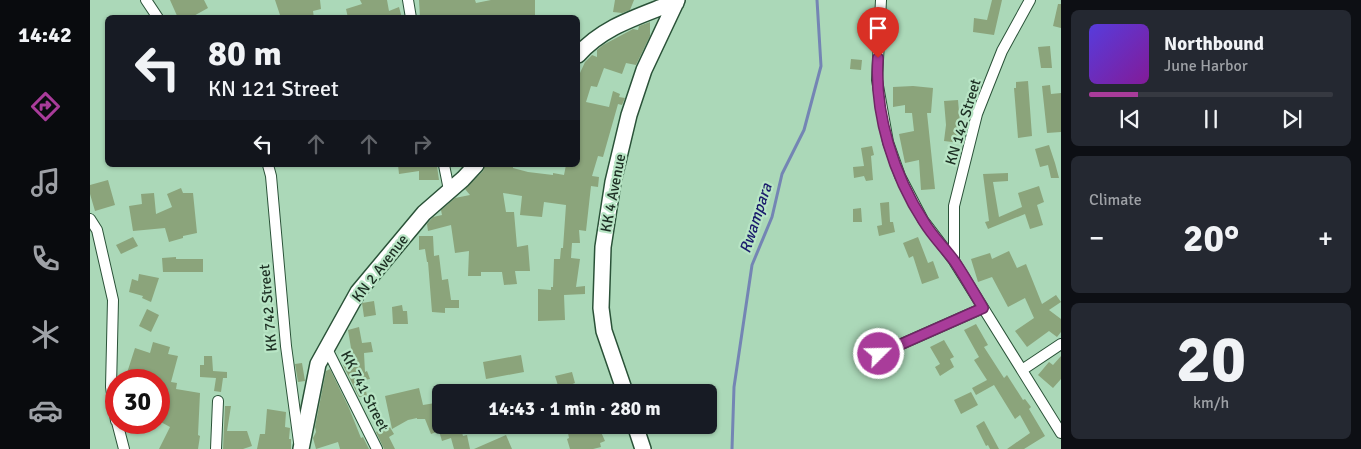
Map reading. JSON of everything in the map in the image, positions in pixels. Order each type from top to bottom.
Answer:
[{"type":"street","points":[[146,0],[156,15]]},
{"type":"street","points":[[408,0],[410,15]]},
{"type":"street","points":[[881,0],[877,73],[888,142],[900,176],[923,220],[954,261],[1061,433]]},
{"type":"street","name":"KN 142 Street","points":[[954,261],[954,206],[977,114],[1002,50],[1030,0]]},
{"type":"street","points":[[580,53],[589,42],[612,26],[670,2]]},
{"type":"street","name":"KK 4 Avenue","points":[[622,384],[604,331],[601,308],[603,247],[613,182],[629,115],[670,2]]},
{"type":"street","name":"KK 742 Street","points":[[269,167],[271,176],[286,346],[301,449]]},
{"type":"street","points":[[444,167],[449,190]]},
{"type":"street","name":"KN 2 Avenue","points":[[301,449],[318,364],[358,292],[424,213],[474,167]]},
{"type":"street","points":[[90,218],[97,230],[113,300],[111,369]]},
{"type":"street","points":[[879,354],[983,308]]},
{"type":"street","points":[[1022,370],[1061,344]]},
{"type":"street","name":"KK 741 Street","points":[[326,347],[377,449]]},
{"type":"street","points":[[216,449],[218,401]]},
{"type":"street","points":[[120,434],[124,449]]},
{"type":"street","points":[[638,434],[643,449]]},
{"type":"building","points":[[170,0],[204,0],[208,8],[195,15],[177,15]]},
{"type":"building","points":[[275,0],[320,0],[321,9],[313,11],[314,15],[280,15]]},
{"type":"building","points":[[360,0],[387,0],[389,11],[399,7],[401,15],[347,15],[346,9],[362,4]]},
{"type":"building","points":[[419,0],[475,0],[476,3],[491,0],[535,0],[535,15],[420,15]]},
{"type":"building","points":[[615,0],[634,0],[630,10],[622,13],[613,12]]},
{"type":"building","points":[[992,0],[1002,0],[994,35],[973,32],[974,18],[987,20]]},
{"type":"building","points":[[1058,4],[1061,4],[1061,28],[1053,26]]},
{"type":"building","points":[[650,22],[650,36],[636,65],[626,63],[622,74],[604,68],[597,87],[591,86],[586,102],[609,107],[613,91],[620,94],[619,97],[625,98],[622,105],[618,104],[603,157],[598,156],[592,176],[599,177],[598,187],[591,186],[586,231],[579,230],[580,243],[572,243],[571,258],[580,259],[576,287],[585,286],[585,294],[564,295],[565,320],[538,321],[538,289],[551,290],[551,287],[553,287],[554,259],[560,259],[561,248],[563,248],[566,205],[544,202],[542,217],[520,215],[522,196],[503,193],[506,212],[514,212],[517,247],[528,245],[530,271],[515,271],[517,284],[504,285],[502,272],[481,272],[481,276],[468,276],[469,251],[455,253],[451,225],[428,231],[427,224],[433,217],[442,215],[441,210],[455,198],[470,195],[465,189],[483,171],[484,167],[513,167],[528,172],[564,175],[566,167],[580,167],[580,73],[585,62],[592,55],[597,57],[597,50],[603,45],[633,29],[638,30],[639,26]]},
{"type":"building","points":[[1050,46],[1052,68],[1041,68],[1038,47]]},
{"type":"building","points":[[851,59],[862,60],[861,70],[850,69]]},
{"type":"building","points":[[1028,81],[1032,136],[1018,138],[1014,88],[1016,88],[1016,82]]},
{"type":"building","points":[[1050,85],[1051,94],[1061,93],[1061,132],[1047,133],[1042,86]]},
{"type":"building","points":[[893,87],[933,88],[931,113],[927,113],[935,189],[921,190],[919,160],[905,163],[899,134],[914,131],[912,113],[905,113],[905,105],[893,107]]},
{"type":"building","points":[[958,100],[960,123],[963,123],[960,143],[944,141],[946,125],[944,101]]},
{"type":"building","points":[[1049,145],[1059,178],[1051,178],[1048,165],[1040,167],[1035,149]]},
{"type":"building","points":[[872,146],[874,155],[871,156],[873,180],[866,181],[864,176],[854,178],[853,167],[864,166],[861,148]]},
{"type":"building","points":[[398,167],[437,167],[439,180],[419,180],[419,171],[399,174]]},
{"type":"building","points":[[1008,173],[1008,181],[993,182],[999,217],[1022,207],[1018,193],[1039,186],[1044,202],[1037,205],[1043,225],[1030,229],[1025,214],[988,229],[985,222],[989,221],[983,174]]},
{"type":"building","points":[[108,180],[115,205],[95,211],[90,194],[90,185]]},
{"type":"building","points":[[181,188],[183,193],[193,193],[197,233],[169,242],[165,228],[133,231],[129,206],[142,204],[141,194],[154,193],[156,214],[172,207],[167,194]]},
{"type":"building","points":[[889,202],[890,222],[893,222],[895,232],[879,236],[877,226],[882,225],[880,203]]},
{"type":"building","points":[[861,208],[862,222],[853,222],[853,209]]},
{"type":"building","points":[[419,236],[433,236],[434,256],[439,255],[442,280],[448,279],[451,300],[459,300],[459,308],[445,308],[445,313],[432,312],[428,262],[425,249],[419,250]]},
{"type":"building","points":[[133,237],[138,246],[121,254],[116,245]]},
{"type":"building","points":[[918,237],[928,263],[933,261],[939,278],[922,284],[913,256],[909,258],[903,243]]},
{"type":"building","points":[[1009,251],[1017,268],[1026,264],[1042,304],[1056,295],[1061,302],[1049,310],[1061,319],[1061,332],[1057,337],[1049,331],[1027,347],[1015,331],[1034,318],[1025,298],[1008,307],[992,277],[978,282],[971,259],[990,253],[992,259]]},
{"type":"building","points":[[176,257],[176,259],[203,259],[203,272],[163,272],[162,258]]},
{"type":"building","points":[[139,274],[159,278],[151,302],[142,298],[143,296],[129,292],[132,279],[138,281]]},
{"type":"building","points":[[374,301],[376,315],[364,317],[362,303]]},
{"type":"building","points":[[402,305],[403,311],[407,311],[408,324],[393,324],[392,307]]},
{"type":"building","points":[[147,309],[159,315],[151,332],[139,326]]},
{"type":"building","points":[[976,324],[988,345],[984,347],[1004,378],[1007,375],[1023,400],[1025,399],[1031,407],[1029,409],[1045,436],[1024,449],[1007,449],[1030,433],[1020,415],[1015,419],[994,385],[976,395],[972,388],[987,380],[974,360],[979,357],[964,330]]},
{"type":"building","points":[[359,327],[362,343],[371,342],[373,352],[364,353],[365,372],[367,371],[370,379],[364,380],[367,396],[359,397],[343,365],[346,363],[346,354],[352,354],[348,330]]},
{"type":"building","points":[[944,340],[954,357],[950,359],[954,367],[940,376],[935,367],[940,364],[930,347]]},
{"type":"building","points":[[153,342],[170,347],[168,354],[178,356],[171,382],[177,383],[176,389],[200,393],[198,435],[200,436],[198,449],[159,449],[166,434],[170,434],[170,369],[128,369],[135,348],[150,353]]},
{"type":"building","points":[[521,355],[524,372],[486,379],[483,362]]},
{"type":"building","points":[[204,356],[212,356],[213,371],[227,372],[227,378],[223,378],[221,392],[214,391],[216,378],[200,377],[200,365],[204,365]]},
{"type":"building","points":[[1061,356],[1061,379],[1053,388],[1038,375],[1049,362],[1053,365]]},
{"type":"building","points":[[302,363],[305,381],[298,382],[295,364]]},
{"type":"building","points":[[330,369],[361,438],[363,437],[369,449],[340,449],[338,442],[316,449],[313,438],[316,432],[315,427],[326,371]]},
{"type":"building","points":[[572,372],[575,383],[558,384],[555,376]]},
{"type":"building","points":[[419,388],[423,405],[432,404],[432,434],[425,419],[417,418],[408,420],[392,429],[385,396]]},
{"type":"building","points":[[971,392],[978,405],[961,414],[954,400]]},
{"type":"building","points":[[225,406],[231,406],[227,431],[247,431],[252,446],[243,449],[223,449]]},
{"type":"building","points":[[267,409],[286,412],[285,427],[290,428],[289,439],[291,439],[291,449],[257,449],[260,434],[265,434]]},
{"type":"building","points":[[984,421],[999,449],[990,449],[988,445],[986,446],[976,426]]},
{"type":"building","points":[[388,424],[394,434],[389,437],[395,449],[384,449],[376,432]]},
{"type":"building","points":[[440,434],[467,435],[470,449],[454,449],[451,438],[442,441]]},
{"type":"building","points":[[568,434],[602,434],[605,441],[600,443],[601,447],[593,449],[570,449],[567,439],[569,438]]},
{"type":"building","points":[[506,435],[512,449],[474,449]]},
{"type":"waterway","name":"Rwampara","points":[[732,449],[734,387],[752,265],[772,217],[782,174],[804,130],[821,66],[817,0]]},
{"type":"route","points":[[878,58],[877,73],[882,112],[888,142],[900,176],[923,220],[954,261],[983,308],[879,354]]}]
